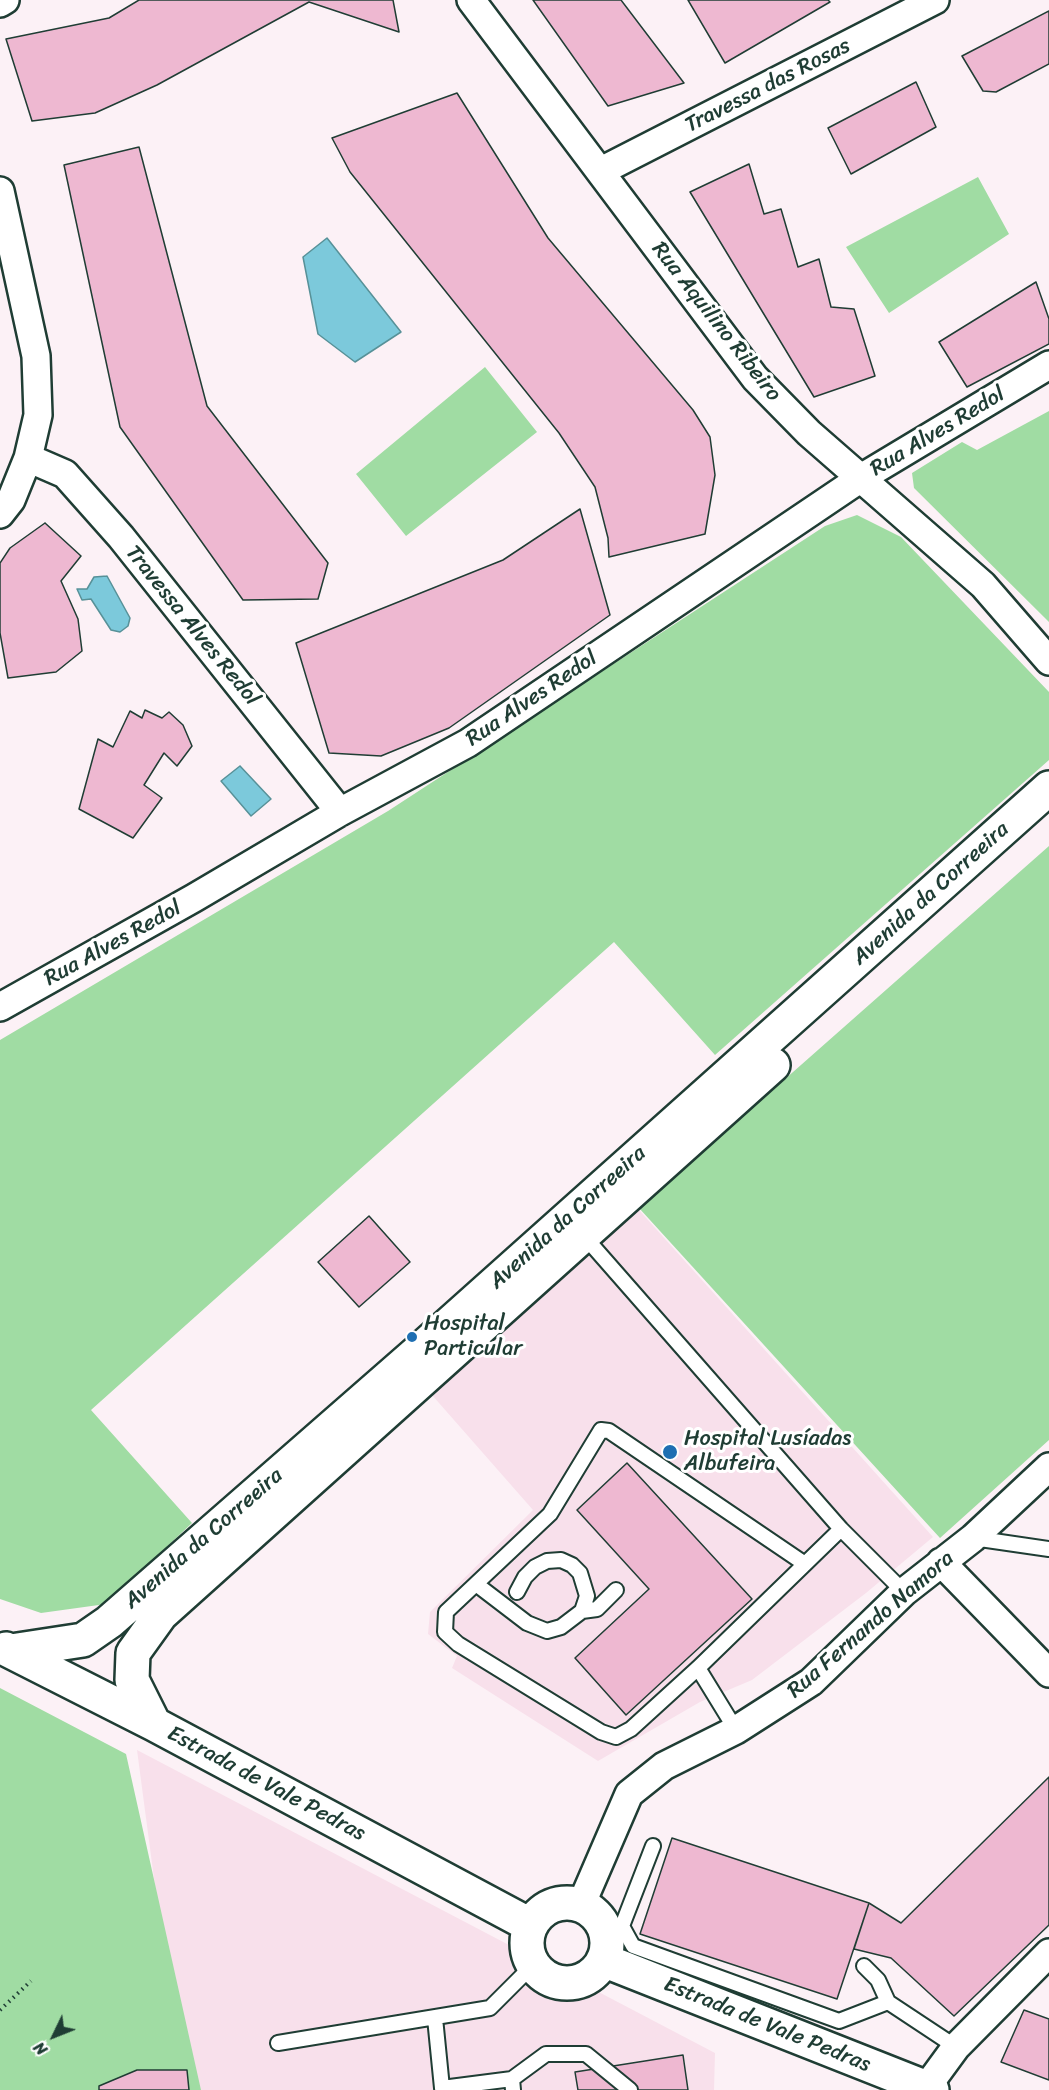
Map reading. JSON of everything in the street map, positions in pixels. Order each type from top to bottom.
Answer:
[{"type":"main road","name":"Avenida da Correeira","points":[[5,1649],[82,1640],[109,1622],[419,1351],[1049,788]]},
{"type":"main road","name":"Avenida da Correeira","points":[[154,1724],[132,1680],[132,1653],[160,1614],[585,1236],[1049,814]]},
{"type":"main road","name":"Estrada de Vale Pedras","points":[[5,1649],[154,1724],[530,1925]]},
{"type":"main road","points":[[557,1904],[581,1905],[592,1912],[603,1928],[607,1948],[603,1960],[589,1976],[570,1983],[556,1982],[543,1976],[533,1965],[527,1953],[530,1925],[546,1908],[557,1904]]},
{"type":"main road","name":"Estrada de Vale Pedras","points":[[603,1960],[929,2089]]},
{"type":"street","points":[[0,3],[5,0]]},
{"type":"street","name":"Rua Aquilino Ribeiro","points":[[471,0],[755,378],[809,433],[983,585],[1049,661]]},
{"type":"street","name":"Travessa das Rosas","points":[[601,171],[935,0]]},
{"type":"street","points":[[0,191],[36,356],[38,415],[28,458],[10,500],[0,514]]},
{"type":"street","name":"Rua Alves Redol","points":[[0,1007],[194,898],[340,812],[468,743],[861,478],[1049,365]]},
{"type":"street","name":"Travessa Alves Redol","points":[[28,458],[65,474],[121,537],[340,812]]},
{"type":"street","name":"Rua Fernando Namora","points":[[581,1905],[629,1794],[664,1766],[736,1731],[811,1682],[904,1592],[973,1538],[1049,1467]]},
{"type":"street","points":[[941,1562],[1049,1673]]},
{"type":"street","points":[[929,2089],[956,2048],[1049,1953]]},
{"type":"lane","points":[[585,1236],[841,1529],[904,1592]]},
{"type":"lane","points":[[805,1564],[609,1431],[601,1430],[550,1514],[446,1612],[445,1632],[458,1644],[601,1732],[616,1737],[631,1729],[698,1668],[805,1564],[841,1529]]},
{"type":"lane","points":[[973,1538],[1049,1549]]},
{"type":"lane","points":[[517,1592],[525,1577],[535,1568],[547,1561],[561,1560],[572,1565],[582,1579],[587,1596],[582,1611]]},
{"type":"lane","points":[[476,1584],[538,1629],[547,1630],[561,1627],[582,1611],[597,1609],[616,1590]]},
{"type":"lane","points":[[698,1668],[736,1731]]},
{"type":"lane","points":[[653,1846],[622,1926],[633,1946],[839,2021],[888,2002]]},
{"type":"lane","points":[[278,2043],[490,2008],[533,1965]]},
{"type":"lane","points":[[864,1966],[878,1980],[888,2002],[956,2048]]},
{"type":"lane","points":[[435,2018],[442,2088],[512,2085],[546,2054],[586,2054],[630,2090]]},
{"type":"path","points":[[0,2010],[31,1981]]},
{"type":"shaded area","name":"Hospital Lusíadas Albufeira","points":[[639,1210],[933,1537],[866,1593],[752,1680],[700,1702],[598,1761],[452,1668],[457,1656],[428,1634],[430,1612],[533,1510],[432,1395]]},
{"type":"shaded area","points":[[137,1750],[715,2053],[714,2090],[182,2090]]},
{"type":"green space","points":[[978,177],[1009,234],[889,313],[846,247]]},
{"type":"green space","points":[[485,367],[537,432],[406,536],[356,474]]},
{"type":"green space","points":[[1049,411],[1049,622],[914,488],[912,473],[962,442],[977,450]]},
{"type":"green space","points":[[857,515],[901,537],[1049,692],[1049,760],[715,1055],[614,942],[91,1410],[192,1523],[106,1604],[41,1613],[0,1599],[0,1040],[388,811],[825,526]]},
{"type":"green space","points":[[1049,846],[1049,1440],[940,1538],[639,1208]]},
{"type":"green space","points":[[0,1688],[126,1754],[201,2090],[0,2090]]},
{"type":"water","points":[[327,238],[401,332],[355,362],[318,334],[303,257]]},
{"type":"water","points":[[107,576],[130,618],[128,626],[120,632],[111,630],[91,599],[82,600],[77,589],[87,589],[94,577]]},
{"type":"water","points":[[240,766],[271,799],[251,816],[221,781]]},
{"type":"building","points":[[139,0],[393,0],[399,32],[309,2],[157,85],[95,113],[32,121],[6,39],[109,18]]},
{"type":"building","points":[[533,0],[621,0],[684,83],[608,106]]},
{"type":"building","points":[[688,0],[828,0],[830,2],[725,63]]},
{"type":"building","points":[[1049,11],[1049,64],[996,92],[983,91],[962,56]]},
{"type":"building","points":[[916,82],[936,127],[851,174],[828,128]]},
{"type":"building","points":[[457,93],[548,238],[693,410],[710,437],[715,475],[705,534],[609,557],[608,538],[595,487],[559,433],[350,172],[332,138]]},
{"type":"building","points":[[139,147],[207,406],[328,563],[318,599],[243,600],[120,427],[64,165]]},
{"type":"building","points":[[749,164],[764,214],[781,209],[798,267],[819,259],[831,307],[854,309],[875,376],[814,397],[690,192]]},
{"type":"building","points":[[1036,282],[1049,319],[1049,344],[967,387],[939,342]]},
{"type":"building","points":[[580,509],[610,615],[449,728],[381,756],[329,753],[296,643],[503,560]]},
{"type":"building","points":[[45,523],[81,556],[61,581],[78,619],[82,651],[56,672],[8,678],[0,633],[0,563],[10,548]]},
{"type":"building","points":[[145,710],[162,718],[169,712],[183,725],[192,746],[177,766],[164,753],[144,785],[162,798],[133,838],[79,809],[98,739],[113,747],[130,711],[142,718]]},
{"type":"building","points":[[369,1216],[410,1262],[359,1307],[318,1262]]},
{"type":"building","points":[[627,1463],[752,1599],[626,1715],[575,1658],[649,1589],[577,1510]]},
{"type":"building","points":[[1049,1777],[1049,1925],[954,2016],[891,1958],[854,1949],[869,1903],[901,1923]]},
{"type":"building","points":[[672,1838],[869,1903],[837,1999],[640,1934]]},
{"type":"building","points":[[1024,2010],[1049,2019],[1049,2080],[1001,2062]]},
{"type":"building","points":[[683,2055],[688,2090],[578,2090],[575,2072]]},
{"type":"building","points":[[137,2070],[187,2070],[189,2090],[99,2090],[99,2086]]},
{"type":"place","name":"Hospital Particular","points":[[412,1337]]},
{"type":"place","name":"Hospital Lusíadas Albufeira","points":[[670,1452]]}]
